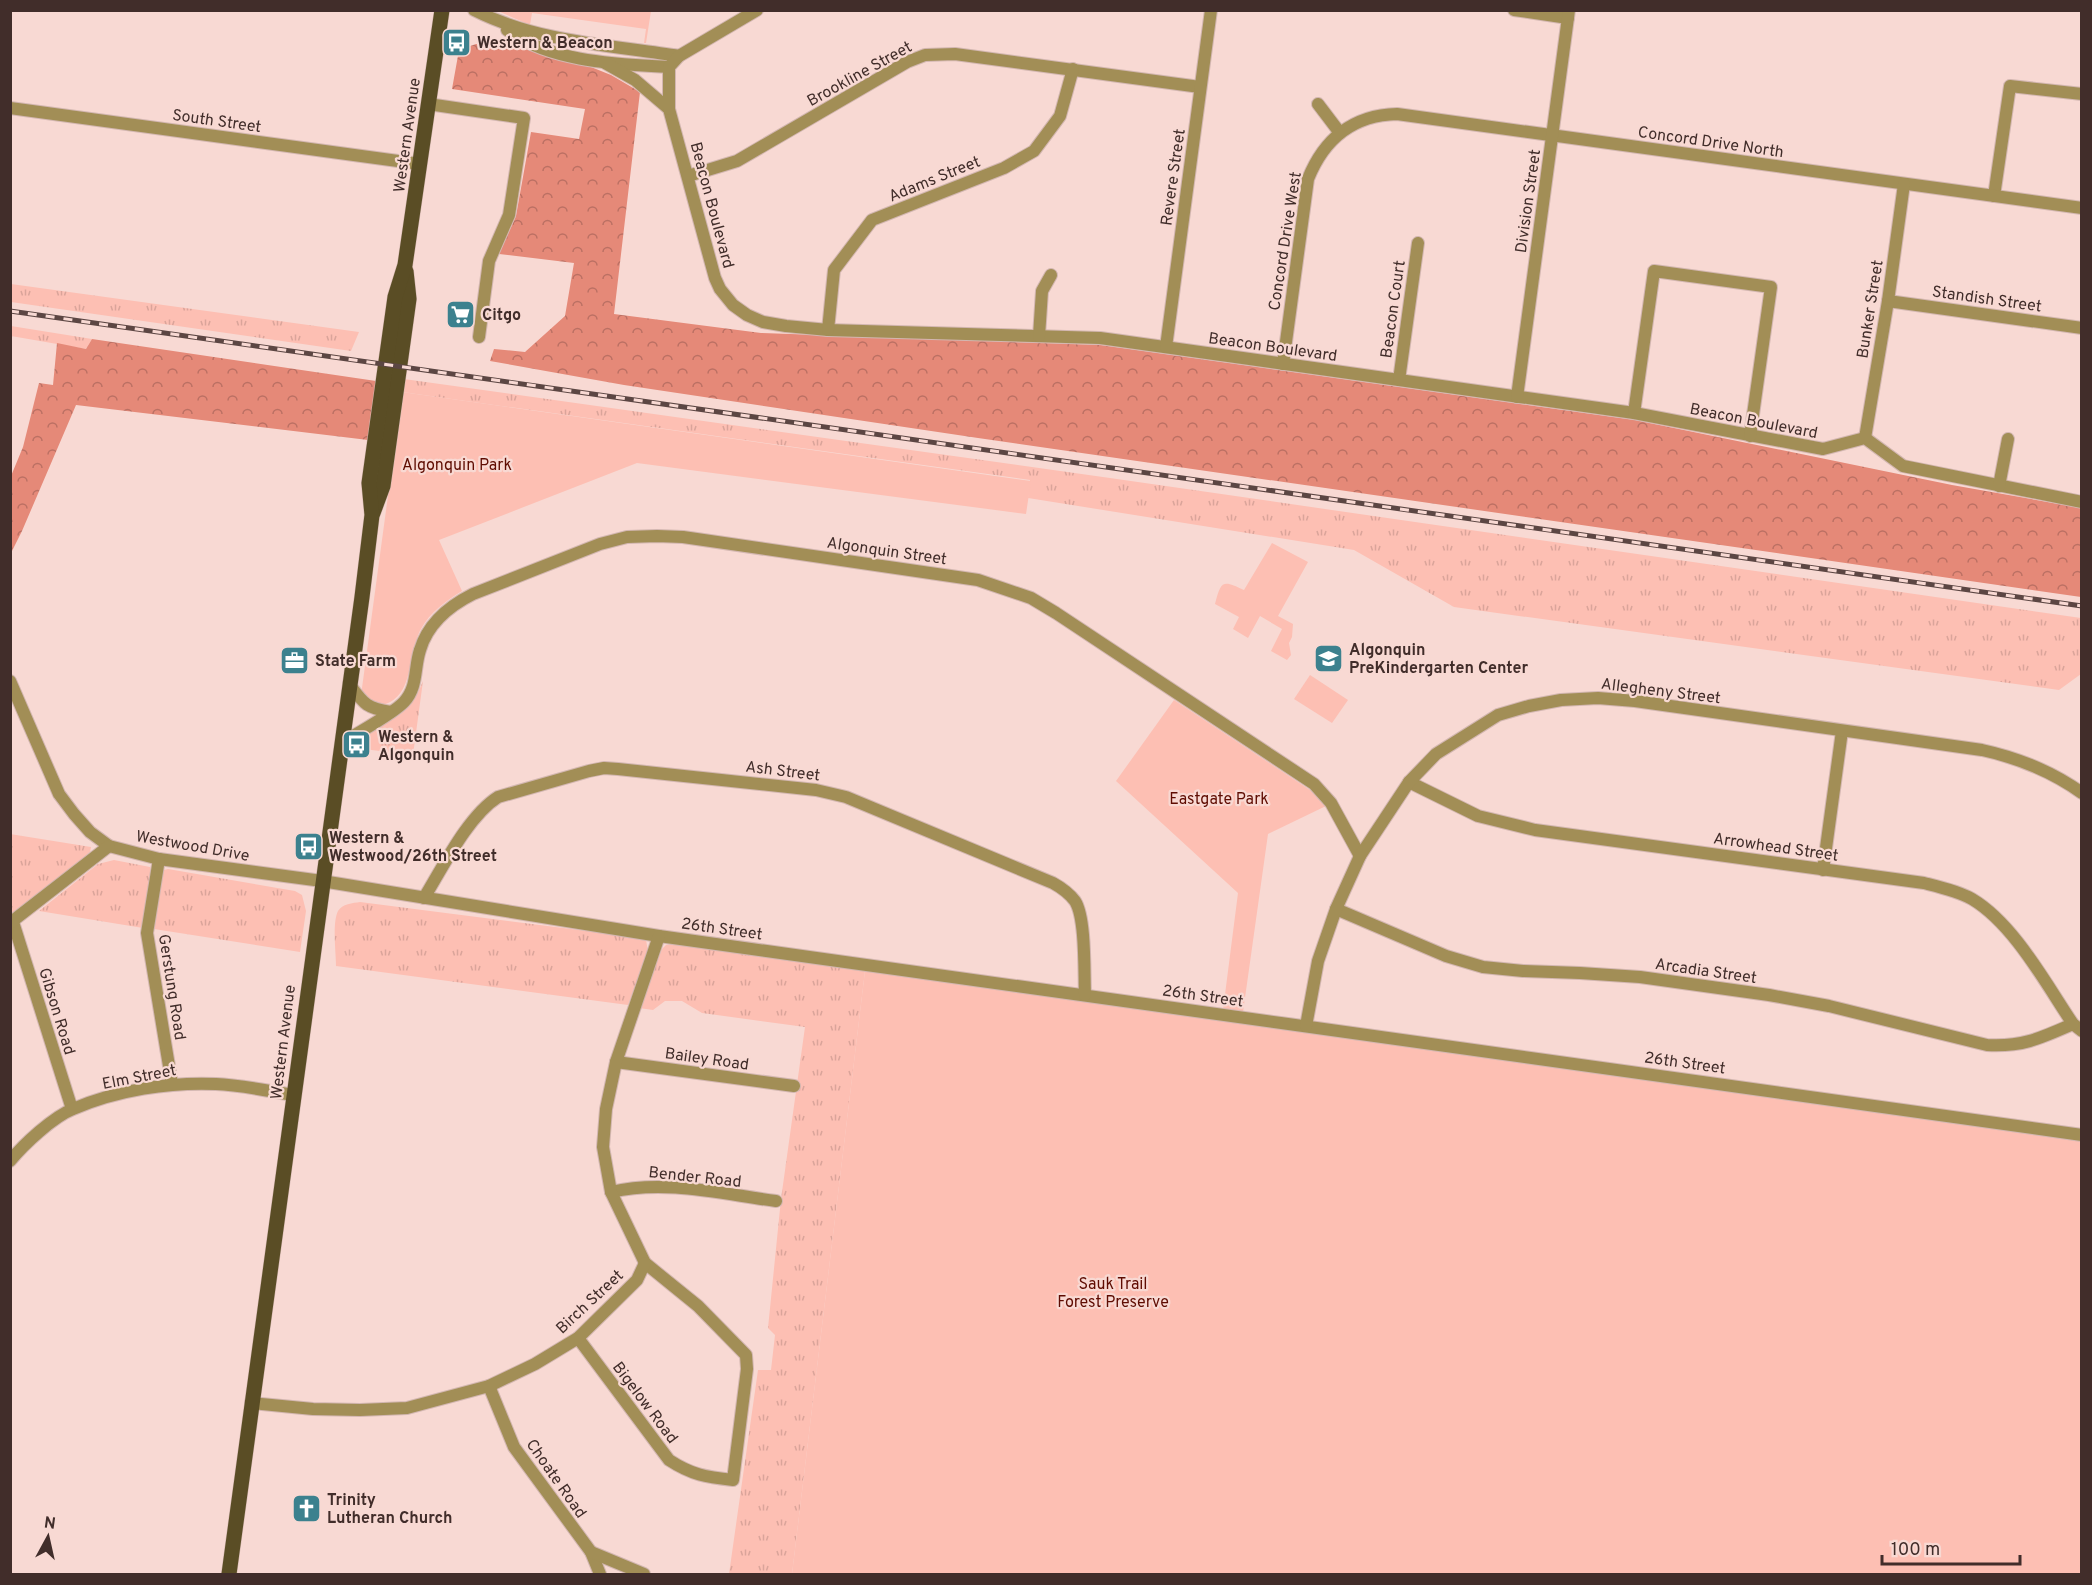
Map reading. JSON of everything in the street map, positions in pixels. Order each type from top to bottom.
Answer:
[{"type":"main road","name":"Western Avenue","points":[[229,1575],[372,515],[383,486],[410,299],[405,265],[442,10]]},
{"type":"street","points":[[474,10],[515,36],[563,56],[605,63],[669,67],[679,56],[757,10]]},
{"type":"street","name":"Revere Street","points":[[1166,347],[1211,10]]},
{"type":"street","points":[[1514,10],[1569,14]]},
{"type":"street","name":"Division Street","points":[[1517,397],[1569,14]]},
{"type":"street","points":[[496,22],[534,34],[679,56]]},
{"type":"street","name":"Brookline Street","points":[[688,176],[737,161],[907,62],[925,55],[955,54],[1200,87]]},
{"type":"street","points":[[605,63],[635,80],[669,109]]},
{"type":"street","name":"Beacon Boulevard","points":[[669,67],[669,109],[715,278],[720,289],[733,305],[763,322],[828,330],[1100,338],[1634,413],[1823,449],[1865,438]]},
{"type":"street","name":"Adams Street","points":[[828,330],[834,270],[872,220],[1004,168],[1034,151],[1060,116],[1073,69]]},
{"type":"street","points":[[1994,196],[2010,86],[2082,94]]},
{"type":"street","points":[[1318,104],[1340,133]]},
{"type":"street","points":[[428,105],[524,118],[509,215],[489,261],[479,337]]},
{"type":"street","name":"South Street","points":[[10,108],[420,164]]},
{"type":"street","name":"Concord Drive North","points":[[1340,133],[1363,120],[1385,114],[1397,114],[2082,208]]},
{"type":"street","name":"Concord Drive West","points":[[1283,364],[1308,179],[1319,154],[1340,133]]},
{"type":"street","name":"Bunker Street","points":[[1865,438],[1888,301],[1904,184]]},
{"type":"street","name":"Beacon Court","points":[[1399,380],[1418,243]]},
{"type":"street","points":[[1634,413],[1654,271],[1771,288],[1750,436]]},
{"type":"street","points":[[1040,336],[1042,291],[1051,275]]},
{"type":"street","name":"Standish Street","points":[[1888,301],[2082,328]]},
{"type":"street","points":[[1865,438],[1903,466],[2082,502]]},
{"type":"street","points":[[1999,486],[2008,439]]},
{"type":"street","name":"Algonquin Street","points":[[342,743],[404,703],[415,685],[420,650],[427,633],[453,604],[600,544],[627,537],[683,537],[978,580],[1031,598],[1314,784],[1330,802],[1360,856]]},
{"type":"street","name":"Westwood Drive","points":[[10,681],[59,794],[90,832],[109,846],[159,859],[322,881]]},
{"type":"street","points":[[350,684],[372,709],[391,712]]},
{"type":"street","name":"Allegheny Street","points":[[1306,1026],[1318,961],[1336,909],[1360,856],[1409,782],[1436,754],[1498,715],[1561,700],[1598,698],[1635,701],[1982,750],[2008,756],[2041,768],[2081,791]]},
{"type":"street","points":[[1822,870],[1842,731]]},
{"type":"street","name":"Ash Street","points":[[424,898],[475,817],[487,804],[498,797],[589,771],[604,768],[618,769],[816,790],[856,800],[1053,883],[1066,891],[1076,903],[1081,915],[1085,995]]},
{"type":"street","name":"Arrowhead Street","points":[[1409,782],[1478,816],[1534,830],[1924,883],[1972,899],[1993,915],[2013,935],[2077,1028]]},
{"type":"street","points":[[12,922],[109,846]]},
{"type":"street","name":"Gerstung Road","points":[[159,859],[147,933],[172,1084]]},
{"type":"street","name":"26th Street","points":[[322,881],[659,936],[2082,1135]]},
{"type":"street","name":"Arcadia Street","points":[[1336,909],[1446,956],[1483,967],[1640,977],[1769,995],[1829,1006],[1987,1045],[2008,1046],[2032,1042],[2077,1028]]},
{"type":"street","name":"Gibson Road","points":[[12,922],[72,1109]]},
{"type":"street","name":"Birch Street","points":[[251,1403],[322,1410],[407,1408],[489,1386],[535,1364],[578,1338],[636,1280],[645,1263],[611,1192],[603,1147],[606,1109],[616,1062],[659,936]]},
{"type":"street","name":"Bailey Road","points":[[616,1062],[794,1086]]},
{"type":"street","name":"Elm Street","points":[[10,1161],[46,1127],[72,1109],[121,1093],[172,1084],[217,1084],[293,1095]]},
{"type":"street","name":"Bender Road","points":[[611,1192],[631,1187],[661,1186],[776,1201]]},
{"type":"street","name":"Bigelow Road","points":[[578,1338],[669,1460],[687,1472],[734,1480],[747,1369],[746,1355],[698,1306],[645,1263]]},
{"type":"street","name":"Choate Road","points":[[489,1386],[514,1447],[591,1552],[600,1575]]},
{"type":"street","points":[[591,1552],[644,1575]]},
{"type":"green space","points":[[498,11],[651,11],[646,43],[644,43],[646,29],[532,13],[530,25]]},
{"type":"green space","points":[[476,44],[520,46],[550,58],[591,67],[611,75],[640,92],[614,314],[761,333],[1101,345],[1635,420],[1952,485],[2081,508],[2081,597],[978,438],[624,385],[490,361],[494,349],[525,352],[565,316],[574,263],[499,254],[516,216],[531,132],[579,139],[585,109],[452,89],[459,50]]},
{"type":"green space","points":[[11,284],[359,332],[351,351],[11,302]]},
{"type":"green space","points":[[11,326],[92,339],[86,349],[11,336]]},
{"type":"green space","points":[[92,339],[376,381],[368,440],[76,405],[11,553],[11,476],[23,447],[39,383],[53,385],[57,343],[86,349]]},
{"type":"green space","points":[[404,379],[2081,618],[2081,674],[2059,690],[1454,607],[1354,550],[1028,498],[1030,480],[402,392]]},
{"type":"green space","name":"Algonquin Park","points":[[402,392],[1031,481],[1026,514],[637,463],[439,540],[462,591],[429,617],[416,640],[405,686],[391,702],[379,706],[362,693],[362,688]]},
{"type":"green space","points":[[1272,543],[1308,562],[1278,616],[1293,624],[1289,643],[1291,655],[1287,660],[1271,651],[1282,629],[1260,616],[1248,638],[1233,629],[1239,617],[1215,604],[1219,590],[1224,584],[1244,590]]},
{"type":"green space","points":[[1310,675],[1348,700],[1332,723],[1294,699]]},
{"type":"green space","points":[[423,681],[413,755],[355,748],[368,732],[403,712]]},
{"type":"green space","name":"Eastgate Park","points":[[1174,700],[1310,790],[1326,806],[1268,834],[1243,1012],[1223,1010],[1238,893],[1116,781]]},
{"type":"green space","points":[[10,834],[91,847],[90,852],[83,859],[11,914]]},
{"type":"green space","points":[[114,860],[150,867],[143,928],[39,911],[98,864]]},
{"type":"green space","points":[[168,869],[295,891],[302,895],[306,911],[300,952],[154,929],[162,873]]},
{"type":"green space","points":[[360,902],[642,938],[646,940],[648,951],[628,1005],[336,966],[336,916],[345,905]]},
{"type":"green space","points":[[673,944],[865,971],[792,1574],[729,1574],[758,1370],[771,1370],[775,1335],[768,1328],[781,1199],[805,1027],[702,1013],[682,1001],[665,1001],[653,1010],[639,1008],[662,949],[666,945]]},
{"type":"green space","name":"Sauk Trail Forest Preserve","points":[[865,971],[2081,1141],[2081,1574],[792,1574]]},
{"type":"railway","points":[[10,311],[2082,606]]},
{"type":"place","name":"Western & Beacon","points":[[456,42]]},
{"type":"place","name":"Citgo","points":[[461,314]]},
{"type":"place","name":"Algonquin PreKindergarten Center","points":[[1328,658]]},
{"type":"place","name":"State Farm","points":[[294,660]]},
{"type":"place","name":"Western & Algonquin","points":[[357,745]]},
{"type":"place","name":"Western & Westwood/26th Street","points":[[308,846]]},
{"type":"place","name":"Trinity Lutheran Church","points":[[306,1508]]}]
